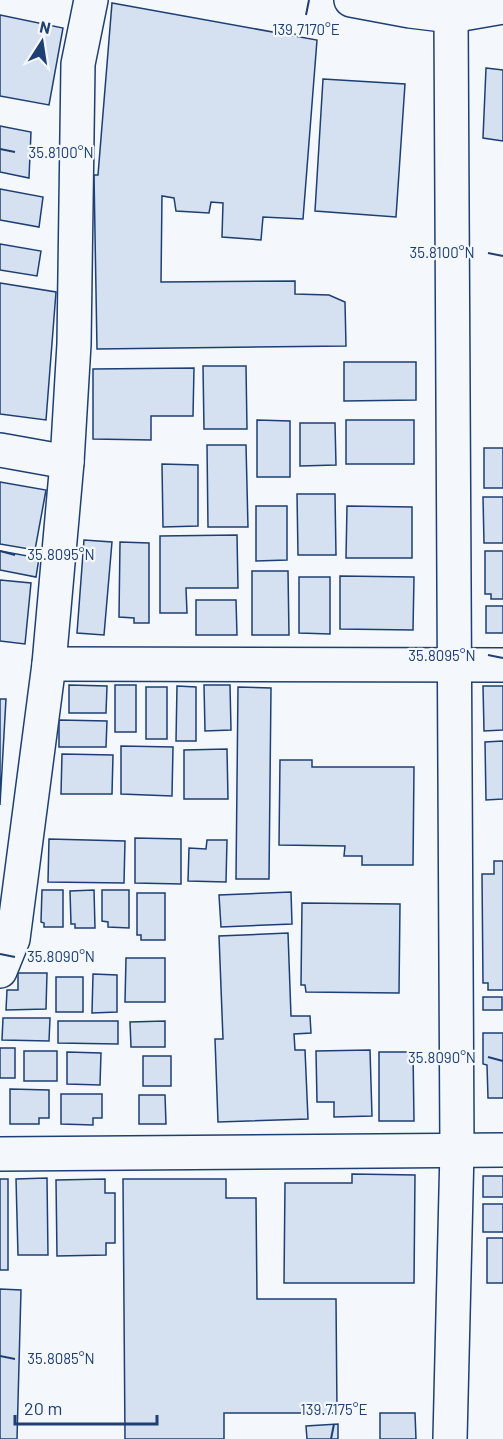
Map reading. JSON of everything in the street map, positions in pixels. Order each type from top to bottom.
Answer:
[{"type":"street","points":[[0,971],[13,939],[13,842],[49,664],[67,462],[74,344],[78,64],[91,0]]},
{"type":"street","points":[[351,0],[410,11],[503,7]]},
{"type":"street","points":[[450,1439],[457,1150],[452,8]]},
{"type":"street","points":[[0,450],[67,462]]},
{"type":"street","points":[[49,664],[503,665]]},
{"type":"street","points":[[0,1154],[503,1150]]},
{"type":"building","points":[[112,3],[317,40],[303,219],[263,217],[261,240],[222,237],[223,203],[211,202],[209,213],[176,211],[174,198],[162,196],[161,282],[295,281],[295,294],[329,295],[345,302],[346,346],[97,349],[94,175],[98,175]]},
{"type":"building","points":[[0,15],[63,28],[49,105],[0,96]]},
{"type":"building","points":[[486,68],[503,70],[503,141],[483,138]]},
{"type":"building","points":[[323,79],[405,84],[396,217],[315,211]]},
{"type":"building","points":[[0,126],[31,132],[29,178],[0,172]]},
{"type":"building","points":[[0,189],[43,197],[39,227],[0,220]]},
{"type":"building","points":[[0,244],[41,251],[37,276],[0,270]]},
{"type":"building","points":[[0,283],[56,292],[46,420],[0,414]]},
{"type":"building","points":[[344,362],[416,362],[416,400],[344,401]]},
{"type":"building","points":[[203,366],[246,366],[247,429],[204,429]]},
{"type":"building","points":[[194,368],[193,416],[151,416],[151,440],[93,439],[93,369]]},
{"type":"building","points":[[257,420],[290,421],[290,477],[257,477]]},
{"type":"building","points":[[346,420],[414,420],[414,464],[346,464]]},
{"type":"building","points":[[300,423],[335,423],[336,465],[300,466]]},
{"type":"building","points":[[207,445],[246,445],[248,527],[208,527]]},
{"type":"building","points":[[484,448],[503,448],[503,488],[484,488]]},
{"type":"building","points":[[162,464],[198,465],[198,526],[163,527]]},
{"type":"building","points":[[0,482],[46,490],[35,550],[0,544]]},
{"type":"building","points":[[297,494],[335,494],[336,555],[298,555]]},
{"type":"building","points":[[483,497],[503,497],[503,543],[484,543]]},
{"type":"building","points":[[256,506],[287,506],[287,560],[256,561]]},
{"type":"building","points":[[347,506],[412,507],[412,558],[346,558]]},
{"type":"building","points":[[237,535],[238,588],[186,588],[187,613],[160,613],[160,536]]},
{"type":"building","points":[[84,540],[112,542],[104,635],[77,633]]},
{"type":"building","points":[[120,542],[149,543],[149,623],[134,623],[134,618],[119,617]]},
{"type":"building","points":[[0,551],[39,558],[36,577],[0,570]]},
{"type":"building","points":[[485,551],[503,551],[503,599],[491,599],[491,594],[485,594]]},
{"type":"building","points":[[252,571],[288,571],[289,635],[252,635]]},
{"type":"building","points":[[340,576],[414,577],[413,630],[340,629]]},
{"type":"building","points":[[299,577],[330,577],[330,634],[299,633]]},
{"type":"building","points":[[0,580],[31,583],[25,644],[0,641]]},
{"type":"building","points":[[196,600],[236,600],[237,635],[196,635]]},
{"type":"building","points":[[486,606],[503,606],[503,633],[486,633]]},
{"type":"building","points":[[69,685],[107,686],[106,713],[69,713]]},
{"type":"building","points":[[115,685],[136,685],[136,732],[115,732]]},
{"type":"building","points":[[204,685],[230,685],[231,730],[205,731]]},
{"type":"building","points":[[177,686],[196,687],[196,741],[176,741]]},
{"type":"building","points":[[483,686],[503,686],[503,730],[484,731]]},
{"type":"building","points":[[146,687],[167,687],[167,739],[146,739]]},
{"type":"building","points":[[238,687],[271,688],[269,879],[236,879]]},
{"type":"building","points":[[0,699],[6,699],[0,805]]},
{"type":"building","points":[[59,720],[107,721],[106,747],[59,747]]},
{"type":"building","points":[[503,741],[503,799],[486,800],[485,742]]},
{"type":"building","points":[[121,746],[173,747],[172,796],[121,794]]},
{"type":"building","points":[[227,749],[228,799],[184,799],[184,750]]},
{"type":"building","points":[[62,754],[113,755],[112,794],[61,794]]},
{"type":"building","points":[[280,760],[312,760],[312,767],[414,767],[413,865],[362,865],[362,856],[344,856],[345,846],[279,845]]},
{"type":"building","points":[[135,838],[181,839],[181,884],[135,883]]},
{"type":"building","points":[[49,839],[125,841],[124,883],[48,882]]},
{"type":"building","points":[[207,840],[227,840],[226,882],[188,881],[189,848],[206,849]]},
{"type":"building","points":[[494,861],[503,861],[503,990],[488,990],[488,983],[483,983],[482,874],[494,874]]},
{"type":"building","points":[[42,890],[63,890],[63,927],[44,927],[44,923],[41,922]]},
{"type":"building","points":[[94,890],[95,928],[75,928],[75,924],[71,924],[70,891]]},
{"type":"building","points":[[102,890],[129,890],[129,928],[108,927],[108,922],[102,921]]},
{"type":"building","points":[[291,892],[292,924],[221,927],[219,895]]},
{"type":"building","points":[[137,893],[165,893],[165,940],[141,940],[141,935],[137,935]]},
{"type":"building","points":[[302,903],[400,904],[399,993],[306,992],[305,985],[301,985]]},
{"type":"building","points":[[288,933],[291,1016],[310,1016],[311,1033],[294,1034],[295,1050],[305,1050],[308,1119],[218,1122],[215,1039],[223,1039],[219,936]]},
{"type":"building","points":[[126,958],[165,958],[165,1002],[125,1002]]},
{"type":"building","points":[[18,973],[47,973],[46,1009],[6,1010],[7,990],[18,990]]},
{"type":"building","points":[[93,974],[117,975],[117,1012],[92,1013]]},
{"type":"building","points":[[56,977],[83,977],[83,1012],[56,1012]]},
{"type":"building","points":[[483,997],[502,997],[502,1010],[483,1010]]},
{"type":"building","points":[[3,1018],[50,1018],[49,1041],[2,1040]]},
{"type":"building","points":[[58,1021],[118,1021],[118,1044],[58,1043]]},
{"type":"building","points":[[165,1021],[165,1047],[131,1047],[130,1022]]},
{"type":"building","points":[[483,1033],[503,1033],[503,1098],[488,1098],[487,1065],[483,1064]]},
{"type":"building","points":[[0,1048],[15,1048],[15,1078],[0,1078]]},
{"type":"building","points":[[370,1050],[372,1116],[334,1117],[334,1102],[317,1102],[316,1051]]},
{"type":"building","points":[[24,1051],[57,1051],[57,1081],[24,1081]]},
{"type":"building","points":[[67,1052],[101,1053],[100,1085],[67,1084]]},
{"type":"building","points":[[379,1052],[413,1052],[414,1121],[379,1121]]},
{"type":"building","points":[[143,1056],[171,1056],[171,1086],[143,1086]]},
{"type":"building","points":[[10,1089],[49,1090],[49,1118],[39,1118],[39,1124],[10,1124]]},
{"type":"building","points":[[61,1094],[102,1094],[102,1118],[93,1118],[93,1125],[61,1124]]},
{"type":"building","points":[[139,1095],[165,1095],[166,1124],[139,1124]]},
{"type":"building","points":[[352,1174],[415,1175],[414,1283],[284,1283],[285,1183],[352,1183]]},
{"type":"building","points":[[483,1176],[503,1176],[503,1197],[483,1197]]},
{"type":"building","points":[[47,1178],[48,1255],[18,1255],[16,1179]]},
{"type":"building","points":[[0,1179],[8,1179],[8,1270],[0,1270]]},
{"type":"building","points":[[105,1179],[105,1193],[115,1193],[115,1243],[106,1243],[106,1255],[57,1256],[56,1180]]},
{"type":"building","points":[[123,1179],[226,1179],[226,1198],[256,1198],[257,1299],[336,1299],[337,1413],[224,1413],[224,1439],[125,1439]]},
{"type":"building","points":[[483,1204],[503,1204],[503,1232],[483,1232]]},
{"type":"building","points":[[487,1238],[503,1238],[503,1283],[487,1283]]},
{"type":"building","points":[[0,1289],[21,1290],[17,1439],[0,1439]]},
{"type":"building","points":[[380,1413],[415,1413],[416,1439],[380,1439]]},
{"type":"building","points":[[338,1424],[338,1439],[307,1439],[306,1426]]}]
